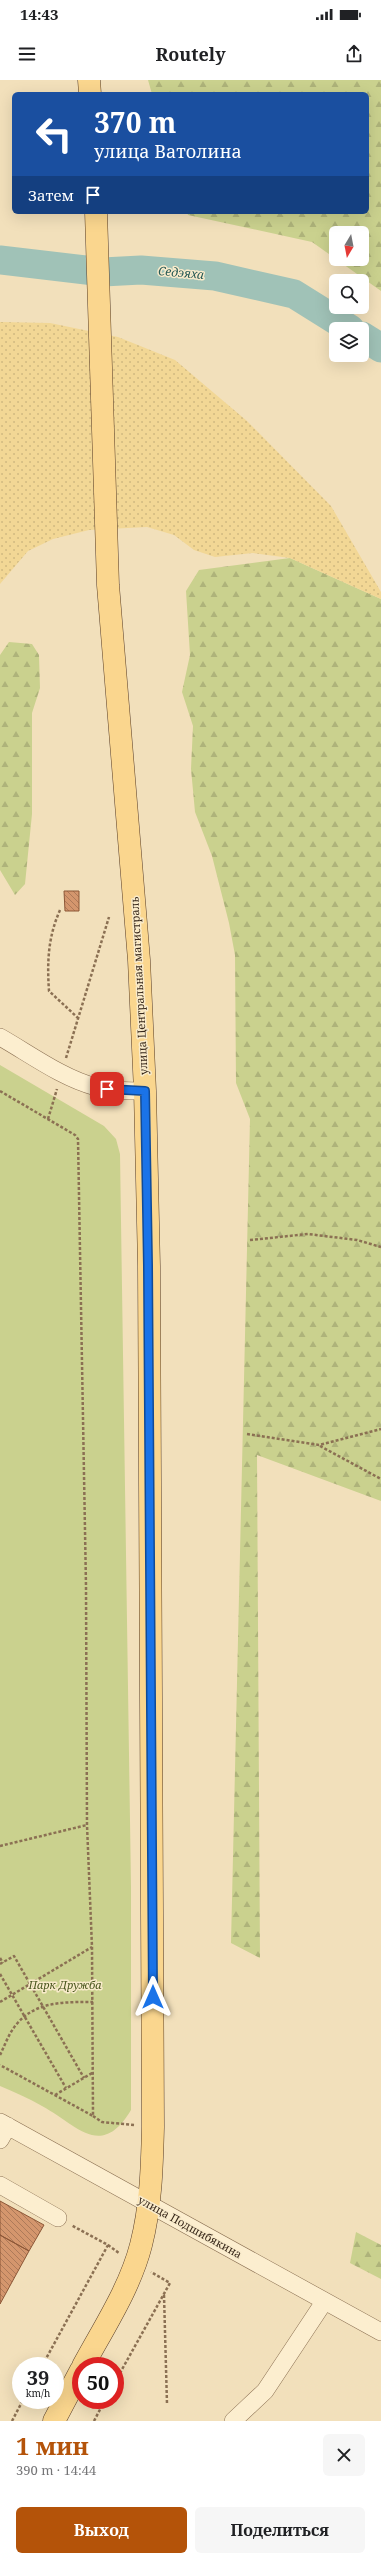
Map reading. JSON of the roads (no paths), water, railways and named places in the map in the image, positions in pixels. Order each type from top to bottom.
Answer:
[{"type":"main road","points":[[89,80],[90,92]]},
{"type":"main road","name":"улица Центральная магистраль","points":[[88,2357],[121,2296],[135,2263],[149,2204],[153,2127],[148,1266],[145,1091],[140,960],[108,585],[96,214]]},
{"type":"main road","points":[[54,2421],[72,2387]]},
{"type":"street","points":[[0,1037],[62,1072],[96,1087],[119,1091],[145,1091]]},
{"type":"street","name":"улица Подшибякина","points":[[3,2129],[149,2204],[324,2302],[381,2332]]},
{"type":"street","points":[[0,2185],[58,2218]]},
{"type":"street","points":[[233,2421],[265,2391],[324,2302]]},
{"type":"waterway","name":"Седэяха","points":[[0,260],[103,272],[141,270],[215,276],[294,294],[339,322]]},
{"type":"waterway","name":"Седэяха","points":[[369,340],[381,348]]},
{"type":"park label","name":"Парк Дружба","points":[[65,1985]]}]
